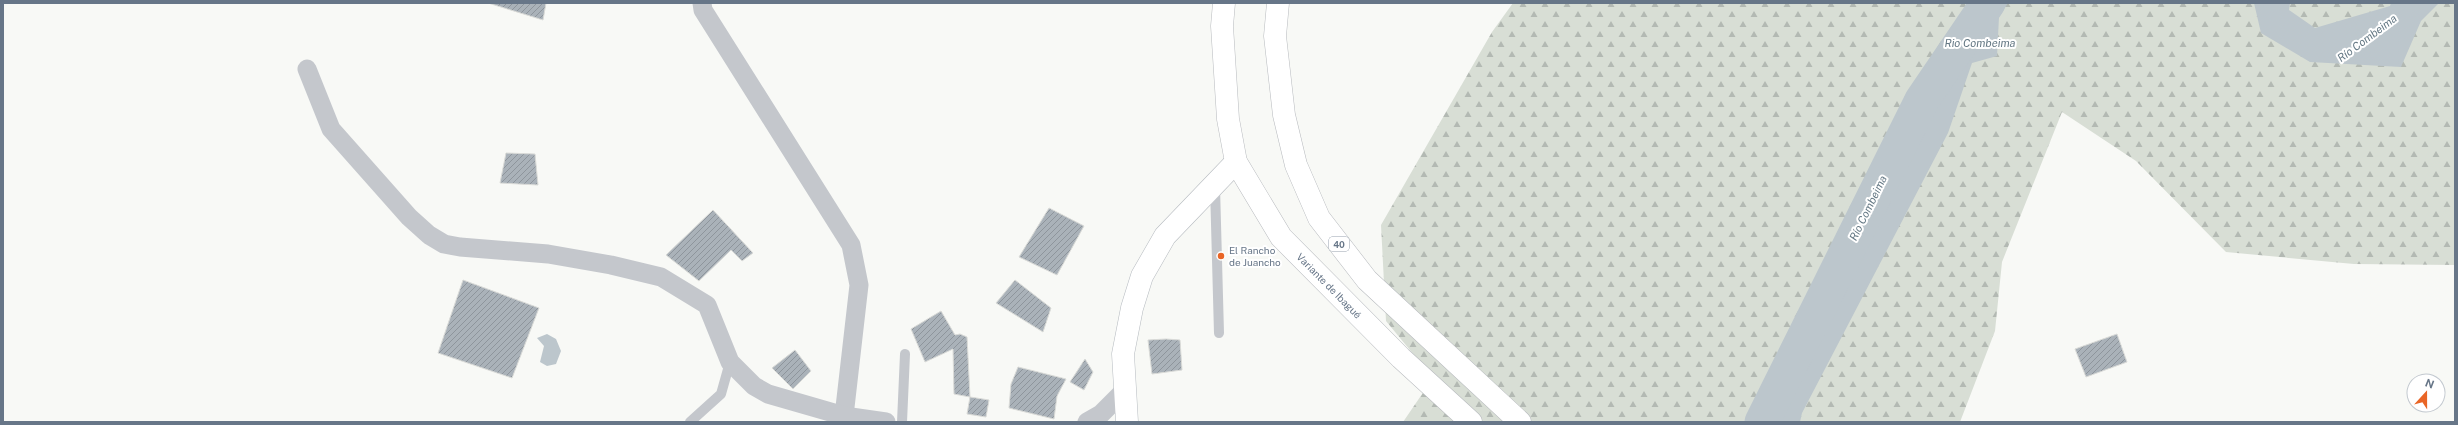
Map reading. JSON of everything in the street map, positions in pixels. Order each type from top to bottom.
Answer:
[{"type":"main road","name":"Variante de Ibagué","points":[[1224,3],[1222,26],[1228,111],[1236,162],[1281,237],[1401,358],[1471,422]]},
{"type":"main road","name":"40","points":[[1278,3],[1275,36],[1284,115],[1296,165],[1319,218],[1367,280],[1520,422]]},
{"type":"main road","points":[[1127,422],[1123,354],[1132,308],[1142,276],[1165,236],[1236,162]]},
{"type":"street","points":[[702,3],[703,10],[851,245],[859,285],[844,416]]},
{"type":"street","points":[[307,69],[331,129],[409,217],[429,235],[444,244],[460,247],[548,254],[611,265],[662,277],[707,305],[730,362],[754,386],[768,394],[844,416],[886,422]]},
{"type":"street","points":[[1095,419],[1124,391]]},
{"type":"lane","points":[[1215,185],[1219,333]]},
{"type":"lane","points":[[902,422],[905,354]]},
{"type":"lane","points":[[690,422],[720,394],[730,362]]},
{"type":"green space","points":[[1513,3],[2455,3],[2455,265],[2354,264],[2226,252],[2136,161],[2062,112],[2002,262],[1995,331],[1960,422],[1403,422],[1433,378],[1386,321],[1381,225],[1492,32]]},
{"type":"water","name":"Rio Combeima","points":[[1978,3],[2008,3],[1999,17],[1997,56],[1972,63],[1948,133],[1802,413],[1800,422],[1779,422],[1941,93],[1956,60]]},
{"type":"water","points":[[2254,3],[2290,3],[2289,10],[2315,28],[2390,6],[2391,3],[2439,3],[2421,21],[2401,67],[2310,62],[2261,33]]},
{"type":"water","points":[[547,334],[556,339],[561,351],[556,364],[547,366],[540,362],[544,346],[537,338]]},
{"type":"building","points":[[488,3],[546,3],[543,20]]},
{"type":"building","points":[[506,153],[535,154],[538,185],[500,183]]},
{"type":"building","points":[[1049,208],[1084,226],[1057,275],[1019,257]]},
{"type":"building","points":[[713,210],[753,253],[742,261],[731,250],[699,281],[666,255]]},
{"type":"building","points":[[463,280],[539,308],[512,378],[438,353]]},
{"type":"building","points":[[1015,280],[1051,308],[1043,332],[996,303]]},
{"type":"building","points":[[941,311],[955,335],[960,334],[967,337],[970,397],[954,394],[953,349],[925,362],[911,329]]},
{"type":"building","points":[[2117,334],[2127,362],[2086,377],[2075,349]]},
{"type":"building","points":[[1148,340],[1180,340],[1182,370],[1152,374]]},
{"type":"building","points":[[795,350],[811,371],[793,389],[772,368]]},
{"type":"building","points":[[1085,359],[1093,372],[1084,390],[1070,382]]},
{"type":"building","points":[[1018,367],[1066,379],[1057,396],[1054,419],[1009,408],[1011,384]]},
{"type":"building","points":[[970,397],[989,400],[986,417],[967,414]]},
{"type":"waterway","name":"Río Combeima","points":[[1762,422],[1922,100],[1988,3]]},
{"type":"place","name":"El Rancho de Juancho","points":[[1221,256]]}]
